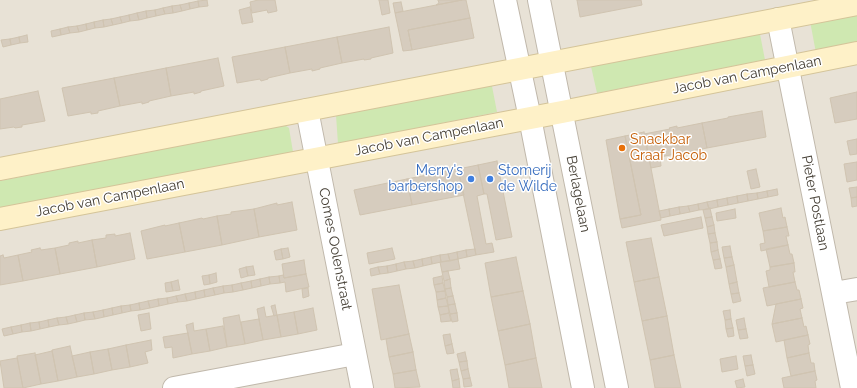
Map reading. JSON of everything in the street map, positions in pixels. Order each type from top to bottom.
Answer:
[{"type":"street","points":[[505,0],[530,118],[583,388]]},
{"type":"street","name":"Berlagelaan","points":[[539,0],[550,62],[562,112],[617,388]]},
{"type":"street","points":[[0,169],[857,4]]},
{"type":"street","name":"Pieter Postlaan","points":[[778,19],[852,388]]},
{"type":"street","name":"Jacob van Campenlaan","points":[[0,219],[562,112],[857,53]]},
{"type":"street","name":"Comes Oolenstraat","points":[[307,110],[362,388]]},
{"type":"street","points":[[834,293],[857,289]]},
{"type":"street","points":[[174,388],[355,354]]},
{"type":"shaded area","points":[[0,0],[857,0],[857,388],[0,388]]},
{"type":"green space","points":[[857,12],[857,45],[816,53],[810,21]]},
{"type":"green space","points":[[759,29],[765,60],[597,93],[590,62]]},
{"type":"green space","points":[[491,81],[497,112],[338,144],[336,115]]},
{"type":"green space","points":[[283,124],[289,128],[293,152],[0,210],[0,181]]},
{"type":"building","points":[[207,0],[208,6],[199,7],[198,1]]},
{"type":"building","points":[[258,0],[275,0],[277,11],[268,13],[267,10],[252,13],[250,2]]},
{"type":"building","points":[[379,0],[388,0],[390,13],[382,15]]},
{"type":"building","points":[[438,0],[462,0],[436,5],[439,3]]},
{"type":"building","points":[[466,0],[470,18],[408,30],[412,50],[403,51],[395,13]]},
{"type":"building","points":[[577,0],[641,0],[642,5],[580,17]]},
{"type":"building","points":[[198,1],[199,7],[190,9],[189,3]]},
{"type":"building","points":[[401,2],[403,11],[395,13],[393,3]]},
{"type":"building","points":[[189,3],[190,9],[182,11],[180,5]]},
{"type":"building","points":[[180,5],[182,11],[173,13],[172,6]]},
{"type":"building","points":[[172,6],[173,13],[165,14],[163,8]]},
{"type":"building","points":[[250,7],[253,22],[242,24],[239,10]]},
{"type":"building","points":[[163,8],[165,14],[156,16],[155,10]]},
{"type":"building","points":[[155,10],[156,16],[147,18],[146,11]]},
{"type":"building","points":[[146,11],[147,18],[139,20],[137,13]]},
{"type":"building","points":[[137,13],[139,20],[130,21],[129,15]]},
{"type":"building","points":[[129,15],[130,21],[122,23],[120,17]]},
{"type":"building","points":[[120,17],[122,23],[113,25],[111,19]]},
{"type":"building","points":[[470,18],[474,38],[412,50],[408,30]]},
{"type":"building","points":[[111,19],[113,25],[104,27],[103,20]]},
{"type":"building","points":[[103,20],[104,27],[95,28],[94,22]]},
{"type":"building","points":[[94,22],[95,28],[87,30],[86,24]]},
{"type":"building","points":[[86,24],[87,30],[79,32],[77,26]]},
{"type":"building","points":[[77,26],[79,32],[70,33],[68,27]]},
{"type":"building","points":[[68,27],[70,33],[61,35],[60,29]]},
{"type":"building","points":[[389,27],[393,53],[371,59],[342,63],[337,37]]},
{"type":"building","points":[[60,29],[61,35],[52,37],[51,31]]},
{"type":"building","points":[[27,35],[28,42],[20,43],[19,37]]},
{"type":"building","points":[[19,37],[20,43],[11,45],[10,39]]},
{"type":"building","points":[[337,37],[342,63],[312,71],[312,69],[290,73],[285,47]]},
{"type":"building","points":[[10,39],[11,45],[3,47],[1,40]]},
{"type":"building","points":[[285,47],[290,73],[261,81],[260,79],[237,83],[232,57]]},
{"type":"building","points":[[218,58],[224,86],[194,94],[194,92],[171,96],[166,68]]},
{"type":"building","points":[[166,68],[171,96],[142,104],[142,102],[120,106],[114,78]]},
{"type":"building","points":[[114,78],[120,106],[98,111],[98,113],[91,114],[91,112],[68,116],[62,88]]},
{"type":"building","points":[[38,91],[45,121],[22,125],[22,127],[0,129],[0,99]]},
{"type":"building","points":[[857,92],[857,119],[835,123],[830,98]]},
{"type":"building","points":[[762,111],[766,137],[707,148],[702,123]]},
{"type":"building","points":[[702,123],[707,148],[660,157],[661,166],[651,168],[644,134],[670,129],[669,128],[677,126],[677,128]]},
{"type":"building","points":[[644,132],[661,220],[622,228],[620,219],[641,215],[625,136]]},
{"type":"building","points":[[625,136],[641,215],[620,219],[606,140]]},
{"type":"building","points":[[857,139],[857,154],[850,155],[847,141]]},
{"type":"building","points":[[497,161],[512,237],[496,240],[487,194],[484,194],[478,165]]},
{"type":"building","points":[[857,162],[857,180],[847,182],[844,164]]},
{"type":"building","points":[[478,165],[484,194],[477,196],[486,244],[492,243],[494,252],[476,255],[458,169]]},
{"type":"building","points":[[458,169],[464,195],[412,205],[407,179]]},
{"type":"building","points":[[756,169],[760,187],[751,189],[747,171]]},
{"type":"building","points":[[407,179],[412,205],[360,215],[354,190]]},
{"type":"building","points":[[857,187],[857,197],[851,198],[849,188]]},
{"type":"building","points":[[777,189],[778,195],[768,197],[767,191]]},
{"type":"building","points":[[767,191],[768,197],[758,199],[757,193]]},
{"type":"building","points":[[757,193],[758,199],[748,201],[747,194]]},
{"type":"building","points":[[747,194],[748,201],[738,203],[737,196]]},
{"type":"building","points":[[737,196],[738,203],[728,205],[727,198]]},
{"type":"building","points":[[857,197],[857,206],[852,207],[851,198]]},
{"type":"building","points":[[727,198],[728,205],[718,207],[717,200]]},
{"type":"building","points":[[717,200],[718,207],[709,209],[707,202]]},
{"type":"building","points":[[292,202],[297,230],[259,237],[254,209],[277,203],[277,205]]},
{"type":"building","points":[[707,202],[709,209],[699,210],[698,204]]},
{"type":"building","points":[[698,204],[699,210],[690,212],[688,206]]},
{"type":"building","points":[[688,206],[690,212],[680,214],[679,207]]},
{"type":"building","points":[[679,207],[680,214],[670,216],[669,209]]},
{"type":"building","points":[[710,208],[712,217],[705,218],[703,210]]},
{"type":"building","points":[[781,208],[787,227],[763,231],[759,213]]},
{"type":"building","points":[[254,209],[259,237],[222,245],[217,216],[231,214],[231,212]]},
{"type":"building","points":[[669,209],[670,216],[661,218],[659,211]]},
{"type":"building","points":[[735,209],[736,218],[717,221],[716,213]]},
{"type":"building","points":[[217,216],[222,245],[185,252],[179,223]]},
{"type":"building","points":[[701,217],[703,228],[664,236],[661,225]]},
{"type":"building","points":[[712,217],[714,225],[707,227],[705,218]]},
{"type":"building","points":[[179,223],[185,252],[147,259],[141,231]]},
{"type":"building","points":[[714,225],[715,233],[708,234],[707,227]]},
{"type":"building","points":[[787,227],[789,236],[786,236],[788,245],[761,251],[760,244],[765,243],[763,231]]},
{"type":"building","points":[[130,233],[135,259],[97,267],[92,240],[106,238],[106,235],[115,234],[115,236]]},
{"type":"building","points":[[715,233],[717,242],[710,243],[708,234]]},
{"type":"building","points":[[651,238],[659,277],[634,282],[626,242]]},
{"type":"building","points":[[92,240],[97,267],[60,274],[55,248],[69,245],[69,243],[78,241],[78,243]]},
{"type":"building","points":[[717,242],[718,250],[711,252],[710,243]]},
{"type":"building","points":[[788,245],[794,263],[770,267],[766,249]]},
{"type":"building","points":[[730,246],[732,257],[724,258],[722,247]]},
{"type":"building","points":[[40,248],[41,250],[55,248],[60,274],[23,281],[18,255],[32,252],[31,250]]},
{"type":"building","points":[[288,248],[290,257],[283,259],[281,249]]},
{"type":"building","points":[[392,248],[395,259],[369,264],[367,253]]},
{"type":"building","points":[[281,249],[283,259],[276,260],[274,251]]},
{"type":"building","points":[[475,249],[476,255],[467,257],[466,250]]},
{"type":"building","points":[[466,250],[467,257],[458,259],[457,252]]},
{"type":"building","points":[[718,250],[720,259],[713,260],[711,252]]},
{"type":"building","points":[[457,252],[458,259],[450,261],[448,254]]},
{"type":"building","points":[[448,254],[450,261],[441,262],[440,255]]},
{"type":"building","points":[[3,255],[4,258],[18,255],[23,281],[0,285],[0,256]]},
{"type":"building","points":[[440,255],[441,262],[432,264],[431,257]]},
{"type":"building","points":[[431,257],[432,264],[423,266],[422,259]]},
{"type":"building","points":[[516,257],[523,291],[491,297],[485,263]]},
{"type":"building","points":[[732,257],[734,265],[726,267],[724,258]]},
{"type":"building","points":[[422,259],[423,266],[415,268],[413,261]]},
{"type":"building","points":[[458,259],[460,269],[442,272],[440,262]]},
{"type":"building","points":[[720,259],[722,268],[715,269],[713,260]]},
{"type":"building","points":[[304,260],[306,274],[284,278],[282,264]]},
{"type":"building","points":[[413,261],[415,268],[406,269],[404,262]]},
{"type":"building","points":[[404,262],[406,269],[397,271],[396,264]]},
{"type":"building","points":[[794,263],[795,272],[793,272],[795,282],[769,287],[766,271],[770,270],[770,267]]},
{"type":"building","points":[[396,264],[397,271],[388,273],[387,266]]},
{"type":"building","points":[[734,265],[737,282],[729,284],[726,267]]},
{"type":"building","points":[[253,266],[255,275],[248,276],[246,267]]},
{"type":"building","points":[[387,266],[388,273],[380,274],[378,267]]},
{"type":"building","points":[[246,267],[248,276],[241,278],[239,269]]},
{"type":"building","points":[[378,267],[380,274],[371,276],[370,269]]},
{"type":"building","points":[[448,271],[450,279],[444,281],[442,272]]},
{"type":"building","points":[[216,273],[217,282],[210,284],[209,275]]},
{"type":"building","points":[[306,274],[309,287],[286,292],[285,282],[280,283],[279,276],[283,275],[284,278]]},
{"type":"building","points":[[209,275],[210,284],[204,285],[202,276]]},
{"type":"building","points":[[279,276],[280,283],[270,284],[269,277]]},
{"type":"building","points":[[442,276],[443,283],[434,285],[433,278]]},
{"type":"building","points":[[269,277],[270,284],[261,286],[260,279]]},
{"type":"building","points":[[659,277],[667,316],[642,321],[634,282]]},
{"type":"building","points":[[260,279],[261,286],[252,288],[251,281]]},
{"type":"building","points":[[450,279],[451,288],[445,289],[444,281]]},
{"type":"building","points":[[178,280],[180,290],[173,291],[171,282]]},
{"type":"building","points":[[251,281],[252,288],[243,290],[241,283]]},
{"type":"building","points":[[171,282],[173,291],[166,292],[165,283]]},
{"type":"building","points":[[737,282],[739,293],[731,294],[729,284]]},
{"type":"building","points":[[795,282],[801,299],[767,306],[763,288]]},
{"type":"building","points":[[241,283],[243,290],[233,292],[232,285]]},
{"type":"building","points":[[443,283],[445,291],[436,292],[434,285]]},
{"type":"building","points":[[232,285],[233,292],[224,293],[223,286]]},
{"type":"building","points":[[399,285],[409,334],[381,340],[372,289]]},
{"type":"building","points":[[223,286],[224,293],[215,295],[213,288]]},
{"type":"building","points":[[213,288],[215,295],[205,297],[204,290]]},
{"type":"building","points":[[308,288],[309,296],[303,298],[302,289]]},
{"type":"building","points":[[451,288],[453,296],[447,297],[445,289]]},
{"type":"building","points":[[204,290],[205,297],[196,299],[195,292]]},
{"type":"building","points":[[445,291],[446,298],[437,300],[436,292]]},
{"type":"building","points":[[523,291],[530,324],[498,331],[491,297]]},
{"type":"building","points":[[195,292],[196,299],[187,301],[185,294]]},
{"type":"building","points":[[739,293],[741,301],[733,303],[731,294]]},
{"type":"building","points":[[185,294],[187,301],[178,302],[176,296]]},
{"type":"building","points":[[176,296],[178,302],[168,304],[167,298]]},
{"type":"building","points":[[453,296],[455,304],[448,305],[447,297]]},
{"type":"building","points":[[167,298],[168,304],[159,306],[158,299]]},
{"type":"building","points":[[446,298],[448,306],[438,307],[437,300]]},
{"type":"building","points":[[158,299],[159,306],[150,308],[148,301]]},
{"type":"building","points":[[801,299],[803,308],[800,309],[802,318],[772,324],[776,304]]},
{"type":"building","points":[[148,301],[150,308],[140,310],[139,303]]},
{"type":"building","points":[[139,303],[140,310],[131,311],[130,305]]},
{"type":"building","points":[[455,304],[457,313],[450,314],[448,305]]},
{"type":"building","points":[[130,305],[131,311],[122,313],[121,306]]},
{"type":"building","points":[[275,305],[277,315],[274,316],[271,306]]},
{"type":"building","points":[[121,306],[122,313],[113,315],[112,308]]},
{"type":"building","points":[[448,306],[449,313],[440,315],[438,307]]},
{"type":"building","points":[[264,307],[266,317],[277,315],[281,337],[263,340],[257,309]]},
{"type":"building","points":[[112,308],[113,315],[104,317],[103,310]]},
{"type":"building","points":[[313,308],[317,330],[298,334],[294,312]]},
{"type":"building","points":[[103,310],[104,317],[95,319],[93,312]]},
{"type":"building","points":[[730,310],[731,319],[725,320],[723,311]]},
{"type":"building","points":[[93,312],[95,319],[85,320],[84,313]]},
{"type":"building","points":[[294,312],[298,334],[281,337],[277,315]]},
{"type":"building","points":[[84,313],[85,320],[77,322],[75,315]]},
{"type":"building","points":[[149,313],[151,329],[141,331],[138,315]]},
{"type":"building","points":[[449,313],[451,321],[441,322],[440,315]]},
{"type":"building","points":[[457,313],[458,321],[452,322],[450,314]]},
{"type":"building","points":[[75,315],[77,322],[68,324],[66,317]]},
{"type":"building","points":[[239,315],[245,344],[227,347],[223,318]]},
{"type":"building","points":[[667,316],[674,355],[650,360],[642,321]]},
{"type":"building","points":[[66,317],[68,324],[59,325],[57,318]]},
{"type":"building","points":[[57,318],[59,325],[49,327],[48,320]]},
{"type":"building","points":[[744,318],[746,329],[738,330],[736,320]]},
{"type":"building","points":[[802,318],[808,335],[776,342],[772,324]]},
{"type":"building","points":[[259,319],[263,340],[245,344],[241,322]]},
{"type":"building","points":[[731,319],[733,328],[726,329],[725,320]]},
{"type":"building","points":[[48,320],[49,327],[40,329],[39,322]]},
{"type":"building","points":[[39,322],[40,329],[31,331],[30,323]]},
{"type":"building","points":[[30,323],[31,331],[22,332],[21,325]]},
{"type":"building","points":[[193,323],[194,331],[206,329],[210,351],[192,354],[186,325]]},
{"type":"building","points":[[530,324],[536,358],[505,365],[498,331]]},
{"type":"building","points":[[21,325],[22,332],[13,334],[11,327]]},
{"type":"building","points":[[223,326],[227,347],[210,351],[206,329]]},
{"type":"building","points":[[11,327],[13,334],[4,336],[2,329]]},
{"type":"building","points":[[733,328],[734,336],[728,337],[726,329]]},
{"type":"building","points":[[746,329],[748,338],[740,339],[738,330]]},
{"type":"building","points":[[188,333],[192,354],[173,358],[172,347],[165,348],[163,337]]},
{"type":"building","points":[[409,334],[413,352],[389,357],[386,339]]},
{"type":"building","points":[[450,334],[452,344],[445,346],[443,335]]},
{"type":"building","points":[[808,335],[810,344],[808,345],[809,353],[787,358],[784,340]]},
{"type":"building","points":[[151,340],[152,350],[145,352],[148,363],[130,367],[126,345]]},
{"type":"building","points":[[452,344],[454,353],[447,354],[445,346]]},
{"type":"building","points":[[126,345],[130,367],[112,370],[108,349]]},
{"type":"building","points":[[70,346],[77,377],[58,381],[52,350]]},
{"type":"building","points":[[108,349],[112,370],[94,374],[90,352]]},
{"type":"building","points":[[52,351],[58,381],[41,384],[35,355]]},
{"type":"building","points":[[90,352],[94,374],[77,377],[72,356]]},
{"type":"building","points":[[413,352],[416,370],[393,374],[389,357]]},
{"type":"building","points":[[465,352],[467,361],[459,362],[457,354]]},
{"type":"building","points":[[35,353],[41,384],[23,388],[17,356]]},
{"type":"building","points":[[809,353],[811,363],[814,363],[815,371],[791,376],[787,358]]},
{"type":"building","points":[[674,355],[681,388],[655,388],[650,360]]},
{"type":"building","points":[[751,355],[753,365],[745,366],[743,356]]},
{"type":"building","points":[[736,356],[738,369],[722,372],[720,359]]},
{"type":"building","points":[[17,358],[23,388],[4,388],[0,361]]},
{"type":"building","points":[[536,358],[542,388],[509,388],[505,365]]},
{"type":"building","points":[[467,361],[468,369],[461,371],[459,362]]},
{"type":"building","points":[[753,365],[755,374],[747,376],[745,366]]},
{"type":"building","points":[[457,369],[459,379],[452,381],[450,370]]},
{"type":"building","points":[[468,369],[470,378],[463,379],[461,371]]},
{"type":"building","points":[[416,370],[420,387],[395,388],[393,374]]},
{"type":"building","points":[[815,371],[817,380],[815,381],[816,388],[784,388],[782,378]]},
{"type":"building","points":[[470,378],[472,386],[464,387],[463,379]]},
{"type":"building","points":[[459,379],[460,388],[453,388],[452,381]]},
{"type":"building","points":[[743,379],[745,387],[737,388],[735,381]]},
{"type":"place","name":"Snackbar Graaf Jacob","points":[[622,148]]},
{"type":"place","name":"Merry's barbershop","points":[[471,179]]},
{"type":"place","name":"Stomerij de Wilde","points":[[490,179]]}]
